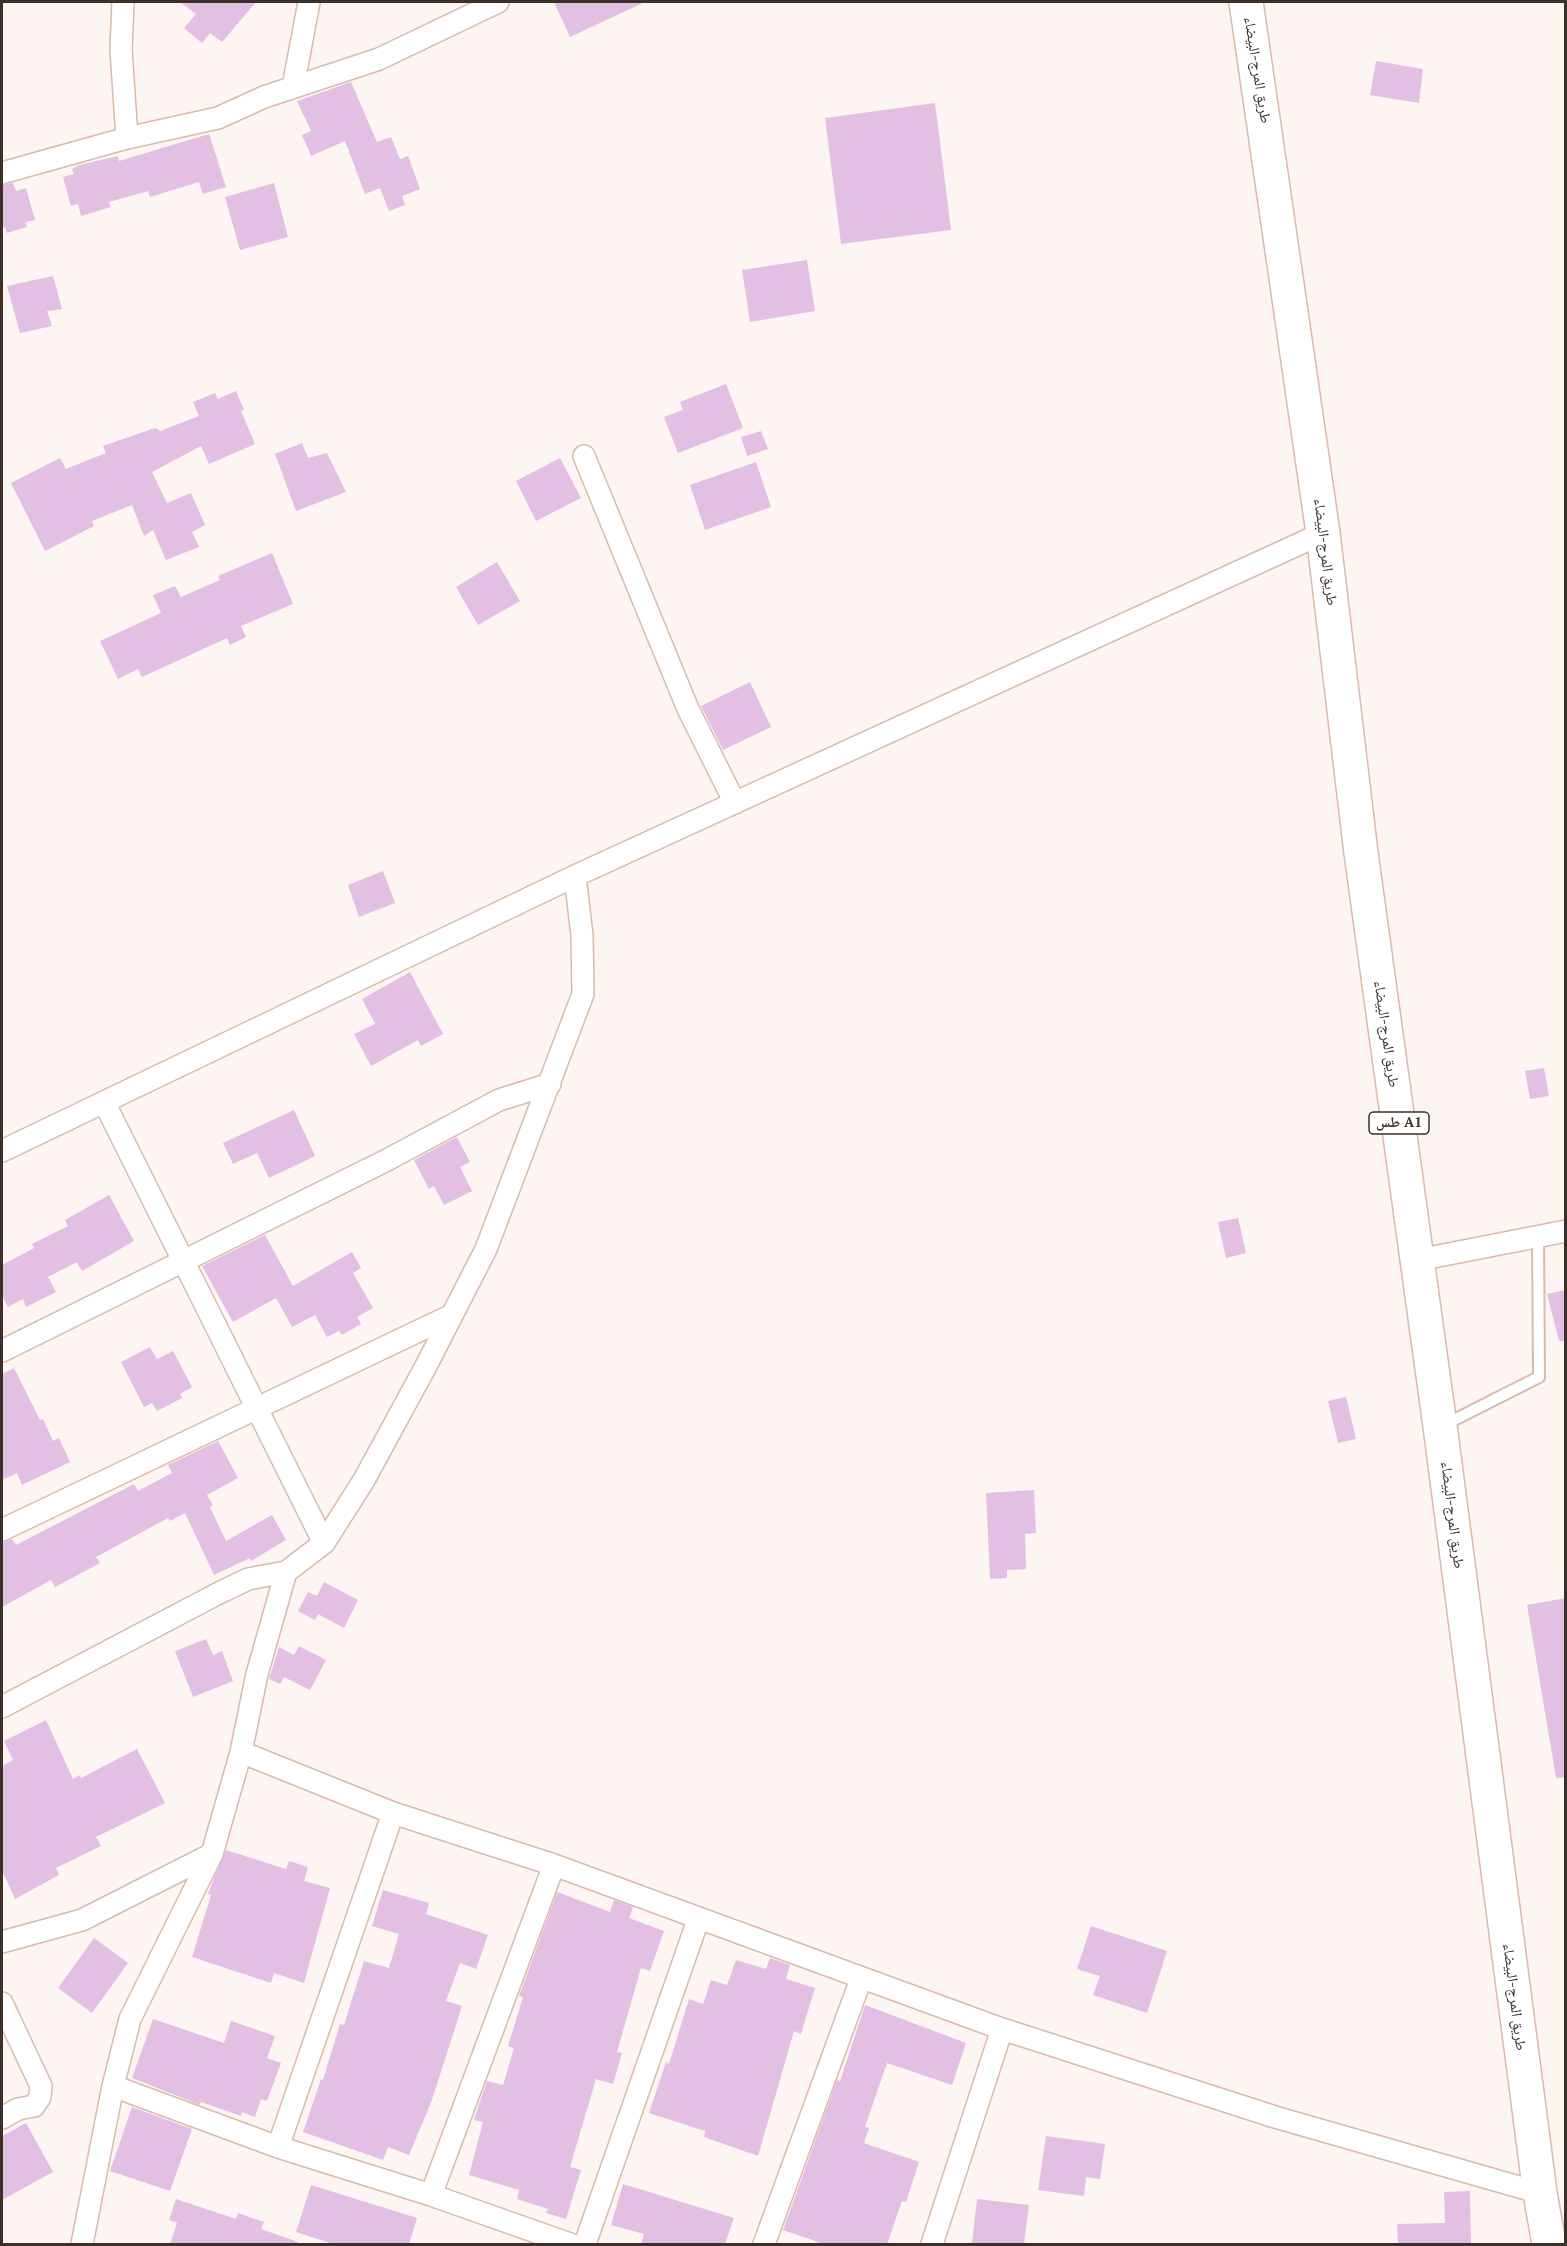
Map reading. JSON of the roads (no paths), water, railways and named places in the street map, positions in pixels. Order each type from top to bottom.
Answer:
[{"type":"highway","name":"طريق المرج-البيضاء","points":[[1246,2],[1323,533],[1361,853],[1418,1260],[1540,2193],[1549,2244]]},
{"type":"street","points":[[123,2],[121,51],[127,138]]},
{"type":"street","points":[[294,87],[309,2]]},
{"type":"street","points":[[2,173],[127,138],[218,118],[294,87],[379,59],[498,2]]},
{"type":"street","points":[[584,456],[688,709],[735,803]]},
{"type":"street","points":[[2,1151],[575,876],[1323,533]]},
{"type":"street","points":[[2,1707],[229,1588],[248,1579],[286,1572],[324,1543],[364,1480],[486,1249],[549,1084],[582,993],[582,935],[575,876]]},
{"type":"street","points":[[2,1351],[385,1161],[499,1100],[549,1084]]},
{"type":"street","points":[[104,1102],[324,1543]]},
{"type":"street","points":[[1418,1260],[1566,1231]]},
{"type":"street","points":[[2,1530],[452,1315]]},
{"type":"street","points":[[82,2244],[112,2086],[130,2019],[212,1854],[241,1752],[257,1674],[286,1572]]},
{"type":"street","points":[[241,1752],[393,1813],[554,1865],[698,1920],[1002,2029],[1275,2117],[1540,2193]]},
{"type":"street","points":[[278,2147],[393,1813]]},
{"type":"street","points":[[2,1942],[82,1920],[212,1854]]},
{"type":"street","points":[[431,2195],[554,1865]]},
{"type":"street","points":[[585,2244],[698,1920]]},
{"type":"street","points":[[764,2244],[861,1979]]},
{"type":"street","points":[[2,2003],[41,2086],[40,2097],[34,2106],[18,2109],[2,2118]]},
{"type":"street","points":[[932,2244],[1002,2029]]},
{"type":"street","points":[[112,2086],[278,2147],[431,2195],[570,2244]]},
{"type":"lane","points":[[1440,1426],[1539,1377],[1538,1235]]}]
